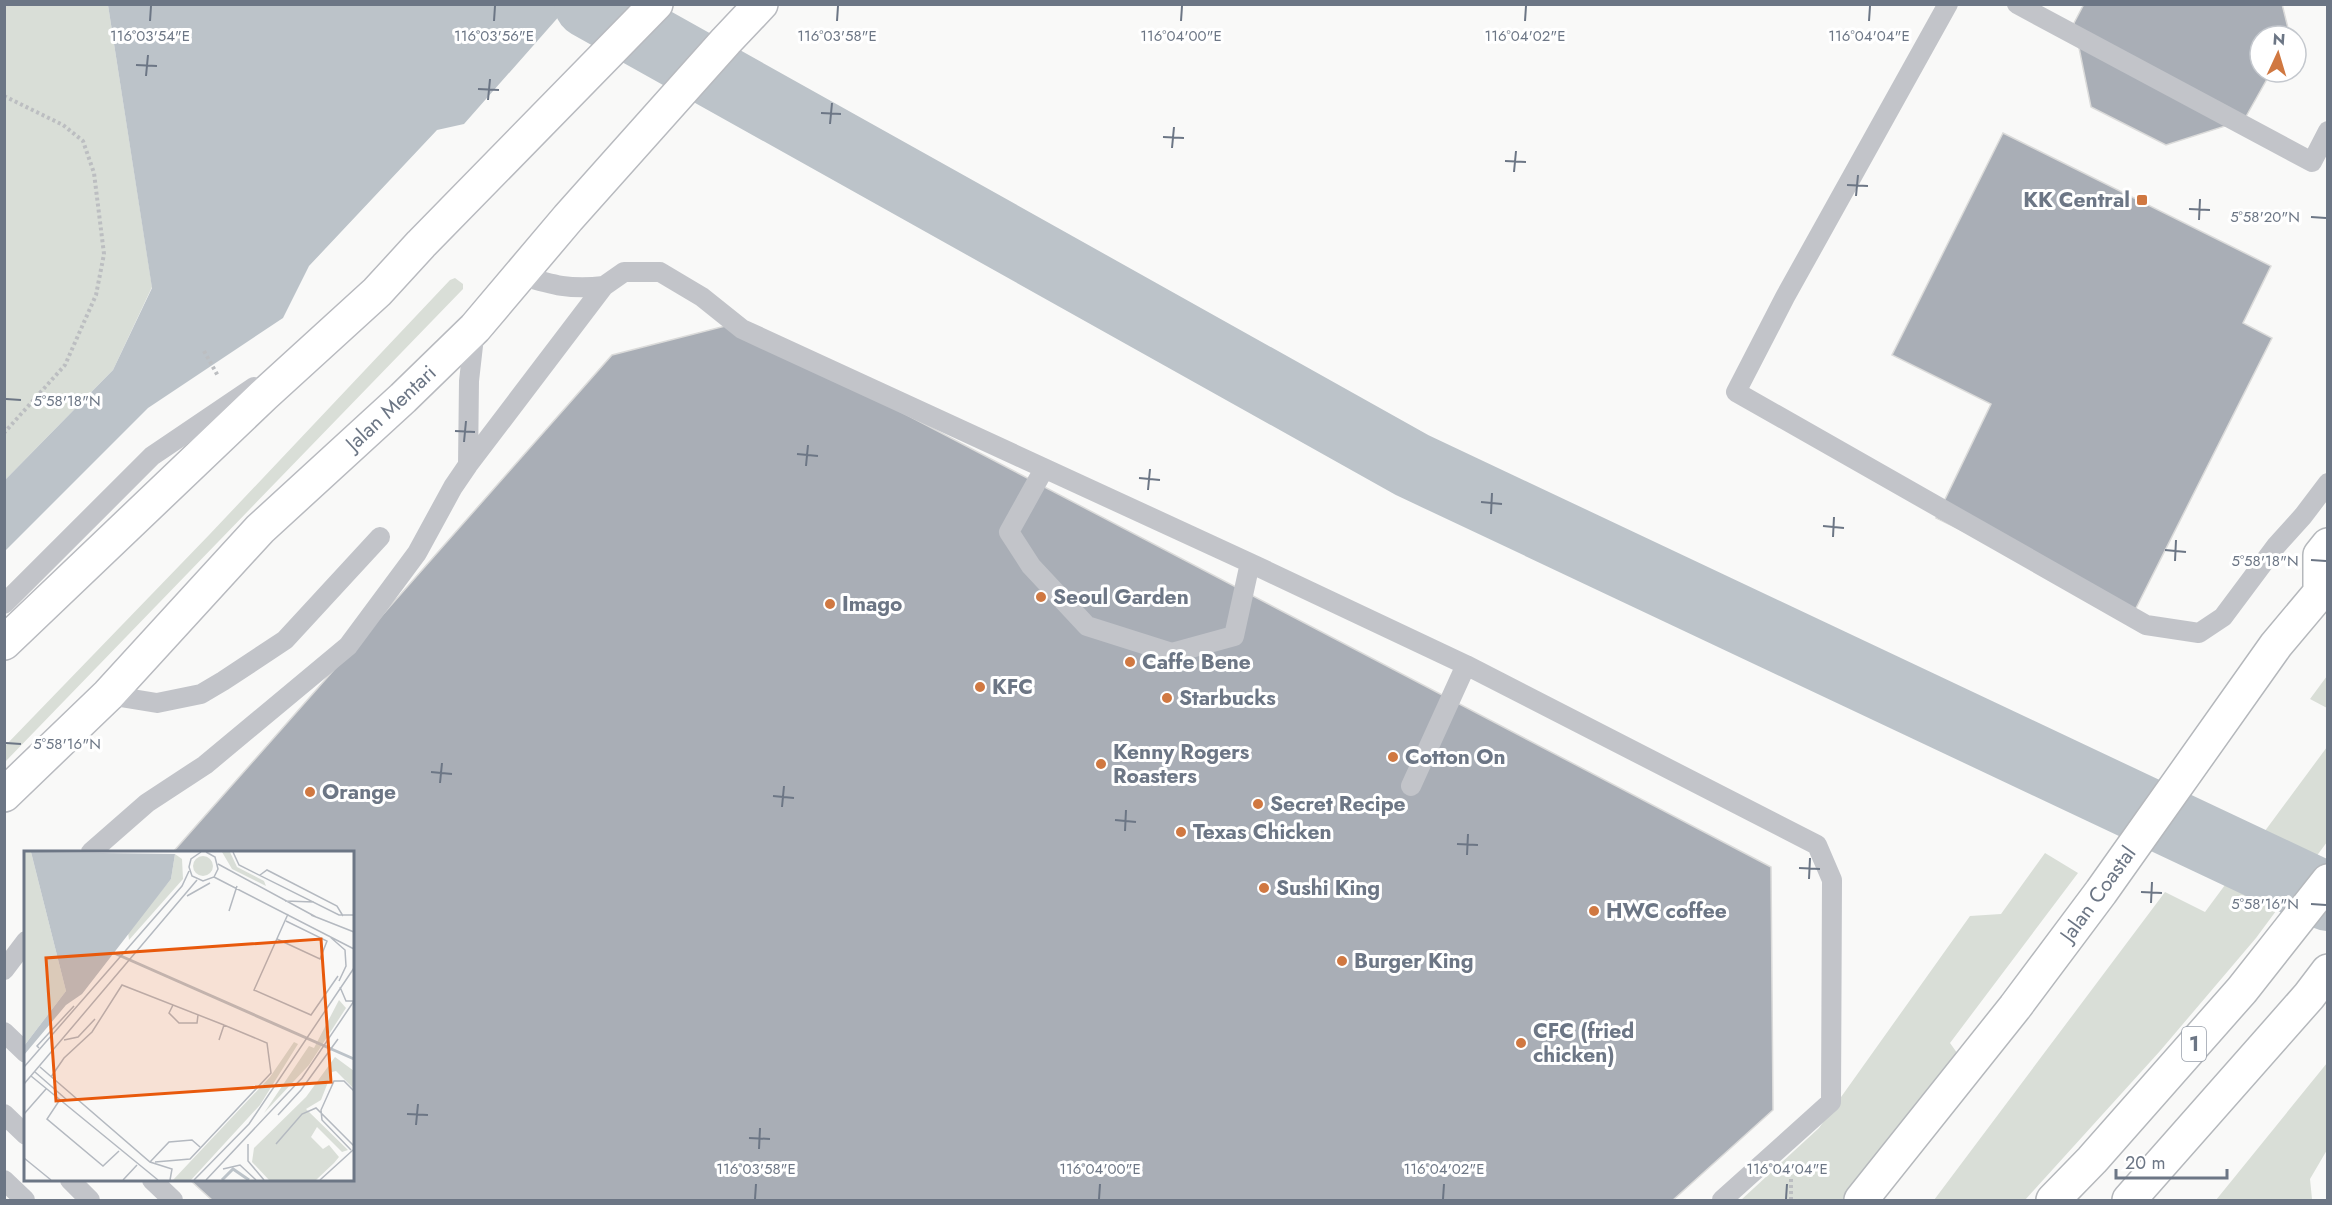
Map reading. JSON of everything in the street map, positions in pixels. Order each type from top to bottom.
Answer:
[{"type":"main road","points":[[4,643],[264,395],[377,292],[656,4]]},
{"type":"main road","name":"Jalan Mentari","points":[[4,795],[108,695],[260,529],[403,398],[475,328],[568,218],[761,4]]},
{"type":"main road","points":[[2324,588],[2320,555],[2328,545]]},
{"type":"main road","name":"Jalan Coastal","points":[[1861,1200],[2015,1007],[2101,892],[2276,645],[2324,588]]},
{"type":"main road","name":"1","points":[[2053,1200],[2092,1160],[2242,990],[2328,881]]},
{"type":"main road","points":[[2129,1200],[2318,984]]},
{"type":"lane","points":[[1948,4],[1785,297],[1737,392],[2146,625],[2178,630],[2199,633],[2223,617],[2276,546],[2328,483]]},
{"type":"lane","points":[[2017,4],[2312,162],[2328,131]]},
{"type":"lane","points":[[92,851],[147,802],[205,765],[348,646],[417,553],[453,487],[468,465],[604,286],[624,272],[660,272],[702,297],[742,329],[1466,665],[1817,845],[1832,880],[1831,1102],[1722,1200]]},
{"type":"lane","points":[[520,276],[553,286],[579,289],[604,286]]},
{"type":"lane","points":[[4,604],[152,456],[263,382],[377,292]]},
{"type":"lane","points":[[468,465],[469,381],[475,328]]},
{"type":"lane","points":[[1044,468],[1009,532],[1031,566],[1087,626],[1173,653],[1234,636],[1250,563]]},
{"type":"lane","points":[[108,695],[157,703],[201,694],[285,640],[380,537]]},
{"type":"lane","points":[[1411,786],[1466,665]]},
{"type":"lane","points":[[4,970],[24,944]]},
{"type":"lane","points":[[4,1032],[24,1051]]},
{"type":"lane","points":[[4,1114],[24,1133]]},
{"type":"lane","points":[[4,1180],[25,1200]]},
{"type":"lane","points":[[72,1181],[90,1200]]},
{"type":"lane","points":[[154,1181],[173,1200]]},
{"type":"path","points":[[4,96],[63,125],[83,141],[94,173],[104,254],[96,295],[65,365],[4,434]]},
{"type":"path","points":[[204,351],[219,377]]},
{"type":"path","points":[[1791,1171],[1791,1200]]},
{"type":"shaded area","points":[[5,5],[108,5],[152,287],[113,370],[5,480]]},
{"type":"shaded area","points":[[108,5],[569,5],[464,124],[437,130],[309,266],[283,318],[148,408],[5,551],[5,480],[113,370],[152,288]]},
{"type":"shaded area","points":[[455,278],[463,284],[463,289],[5,762],[5,746],[209,535],[450,280]]},
{"type":"shaded area","points":[[2327,676],[2327,708],[2310,699]]},
{"type":"shaded area","points":[[2327,747],[2327,842],[2256,938],[2160,1051],[2025,1200],[1934,1200],[2165,892],[2205,912]]},
{"type":"shaded area","points":[[2045,853],[2078,873],[1950,1043],[1960,1057],[1844,1200],[1741,1200],[1819,1128],[1970,916],[2001,914]]},
{"type":"shaded area","points":[[2327,1063],[2327,1150],[2310,1179],[2314,1200],[2216,1200]]},
{"type":"building","points":[[2084,4],[2282,4],[2287,24],[2248,24],[2248,84],[2264,84],[2244,120],[2166,145],[2091,107],[2074,23]]},
{"type":"building","points":[[2003,133],[2271,266],[2243,323],[2272,338],[2133,614],[1936,518],[1991,404],[1892,355]]},
{"type":"building","name":"Imago","points":[[733,324],[1771,867],[1773,1110],[1673,1200],[212,1200],[191,1181],[354,1181],[354,851],[174,851],[612,355]]},
{"type":"waterway","points":[[588,4],[1412,465],[2328,897]]},
{"type":"place","name":"KK Central","points":[[2142,200]]},
{"type":"place","name":"Seoul Garden","points":[[1041,597]]},
{"type":"place","name":"Imago","points":[[830,604]]},
{"type":"place","name":"Caffe Bene","points":[[1130,662]]},
{"type":"place","name":"KFC","points":[[980,687]]},
{"type":"place","name":"Starbucks","points":[[1167,698]]},
{"type":"place","name":"Cotton On","points":[[1393,757]]},
{"type":"place","name":"Kenny Rogers Roasters","points":[[1101,764]]},
{"type":"place","name":"Orange","points":[[310,792]]},
{"type":"place","name":"Secret Recipe","points":[[1258,804]]},
{"type":"place","name":"Texas Chicken","points":[[1181,832]]},
{"type":"place","name":"Sushi King","points":[[1264,888]]},
{"type":"place","name":"HWC coffee","points":[[1594,911]]},
{"type":"place","name":"Burger King","points":[[1342,961]]},
{"type":"place","name":"CFC (fried chicken)","points":[[1521,1043]]}]
